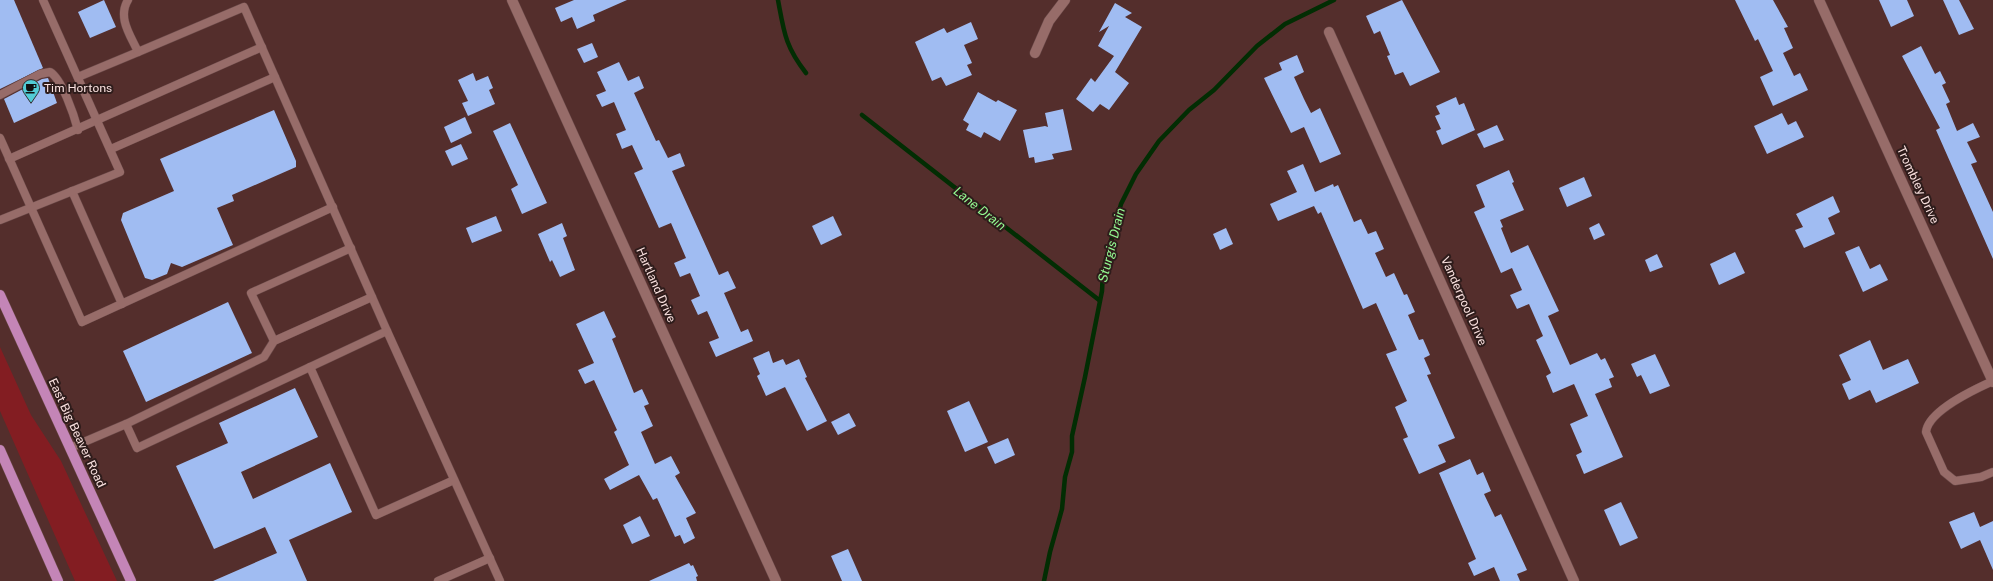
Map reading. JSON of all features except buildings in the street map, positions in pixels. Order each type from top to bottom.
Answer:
[{"type":"main road","name":"East Big Beaver Road","points":[[0,295],[132,581]]},
{"type":"main road","points":[[0,450],[58,581]]},
{"type":"street","name":"Hartland Drive","points":[[512,0],[776,581]]},
{"type":"street","points":[[1035,53],[1049,21],[1065,0]]},
{"type":"street","name":"Trombley Drive","points":[[1819,0],[1993,381]]},
{"type":"street","name":"Vanderpool Drive","points":[[1329,32],[1574,581]]},
{"type":"lane","points":[[0,220],[120,172],[43,0]]},
{"type":"lane","points":[[128,0],[124,14],[125,24],[138,52]]},
{"type":"lane","points":[[78,77],[244,8],[500,581]]},
{"type":"lane","points":[[10,159],[262,47]]},
{"type":"lane","points":[[0,95],[40,74],[50,72],[58,80],[78,130]]},
{"type":"lane","points":[[111,149],[275,77]]},
{"type":"lane","points":[[0,138],[82,322],[333,207]]},
{"type":"lane","points":[[72,191],[122,304]]},
{"type":"lane","points":[[274,341],[252,293],[351,248]]},
{"type":"lane","points":[[70,448],[126,424],[264,357],[274,341],[372,297]]},
{"type":"lane","points":[[126,424],[136,448],[387,331]]},
{"type":"lane","points":[[310,367],[376,515],[454,480]]},
{"type":"lane","points":[[1993,381],[1966,393],[1952,402],[1928,423],[1926,432],[1944,472],[1955,481],[1975,478],[1993,472]]},
{"type":"lane","points":[[438,581],[490,558]]},
{"type":"shaded area","points":[[0,347],[31,415],[61,461],[117,581],[75,581],[0,411]]},
{"type":"waterway","name":"Lane Drain","points":[[778,0],[789,46],[806,73]]},
{"type":"waterway","name":"Sturgis Drain","points":[[1044,581],[1050,552],[1062,509],[1065,477],[1072,452],[1072,436],[1102,291],[1103,271],[1121,204],[1136,174],[1159,141],[1189,110],[1214,90],[1257,46],[1285,24],[1334,0]]},
{"type":"waterway","name":"Lane Drain","points":[[862,115],[1099,300]]},
{"type":"place","name":"Tim Hortons","points":[[31,103]]}]
